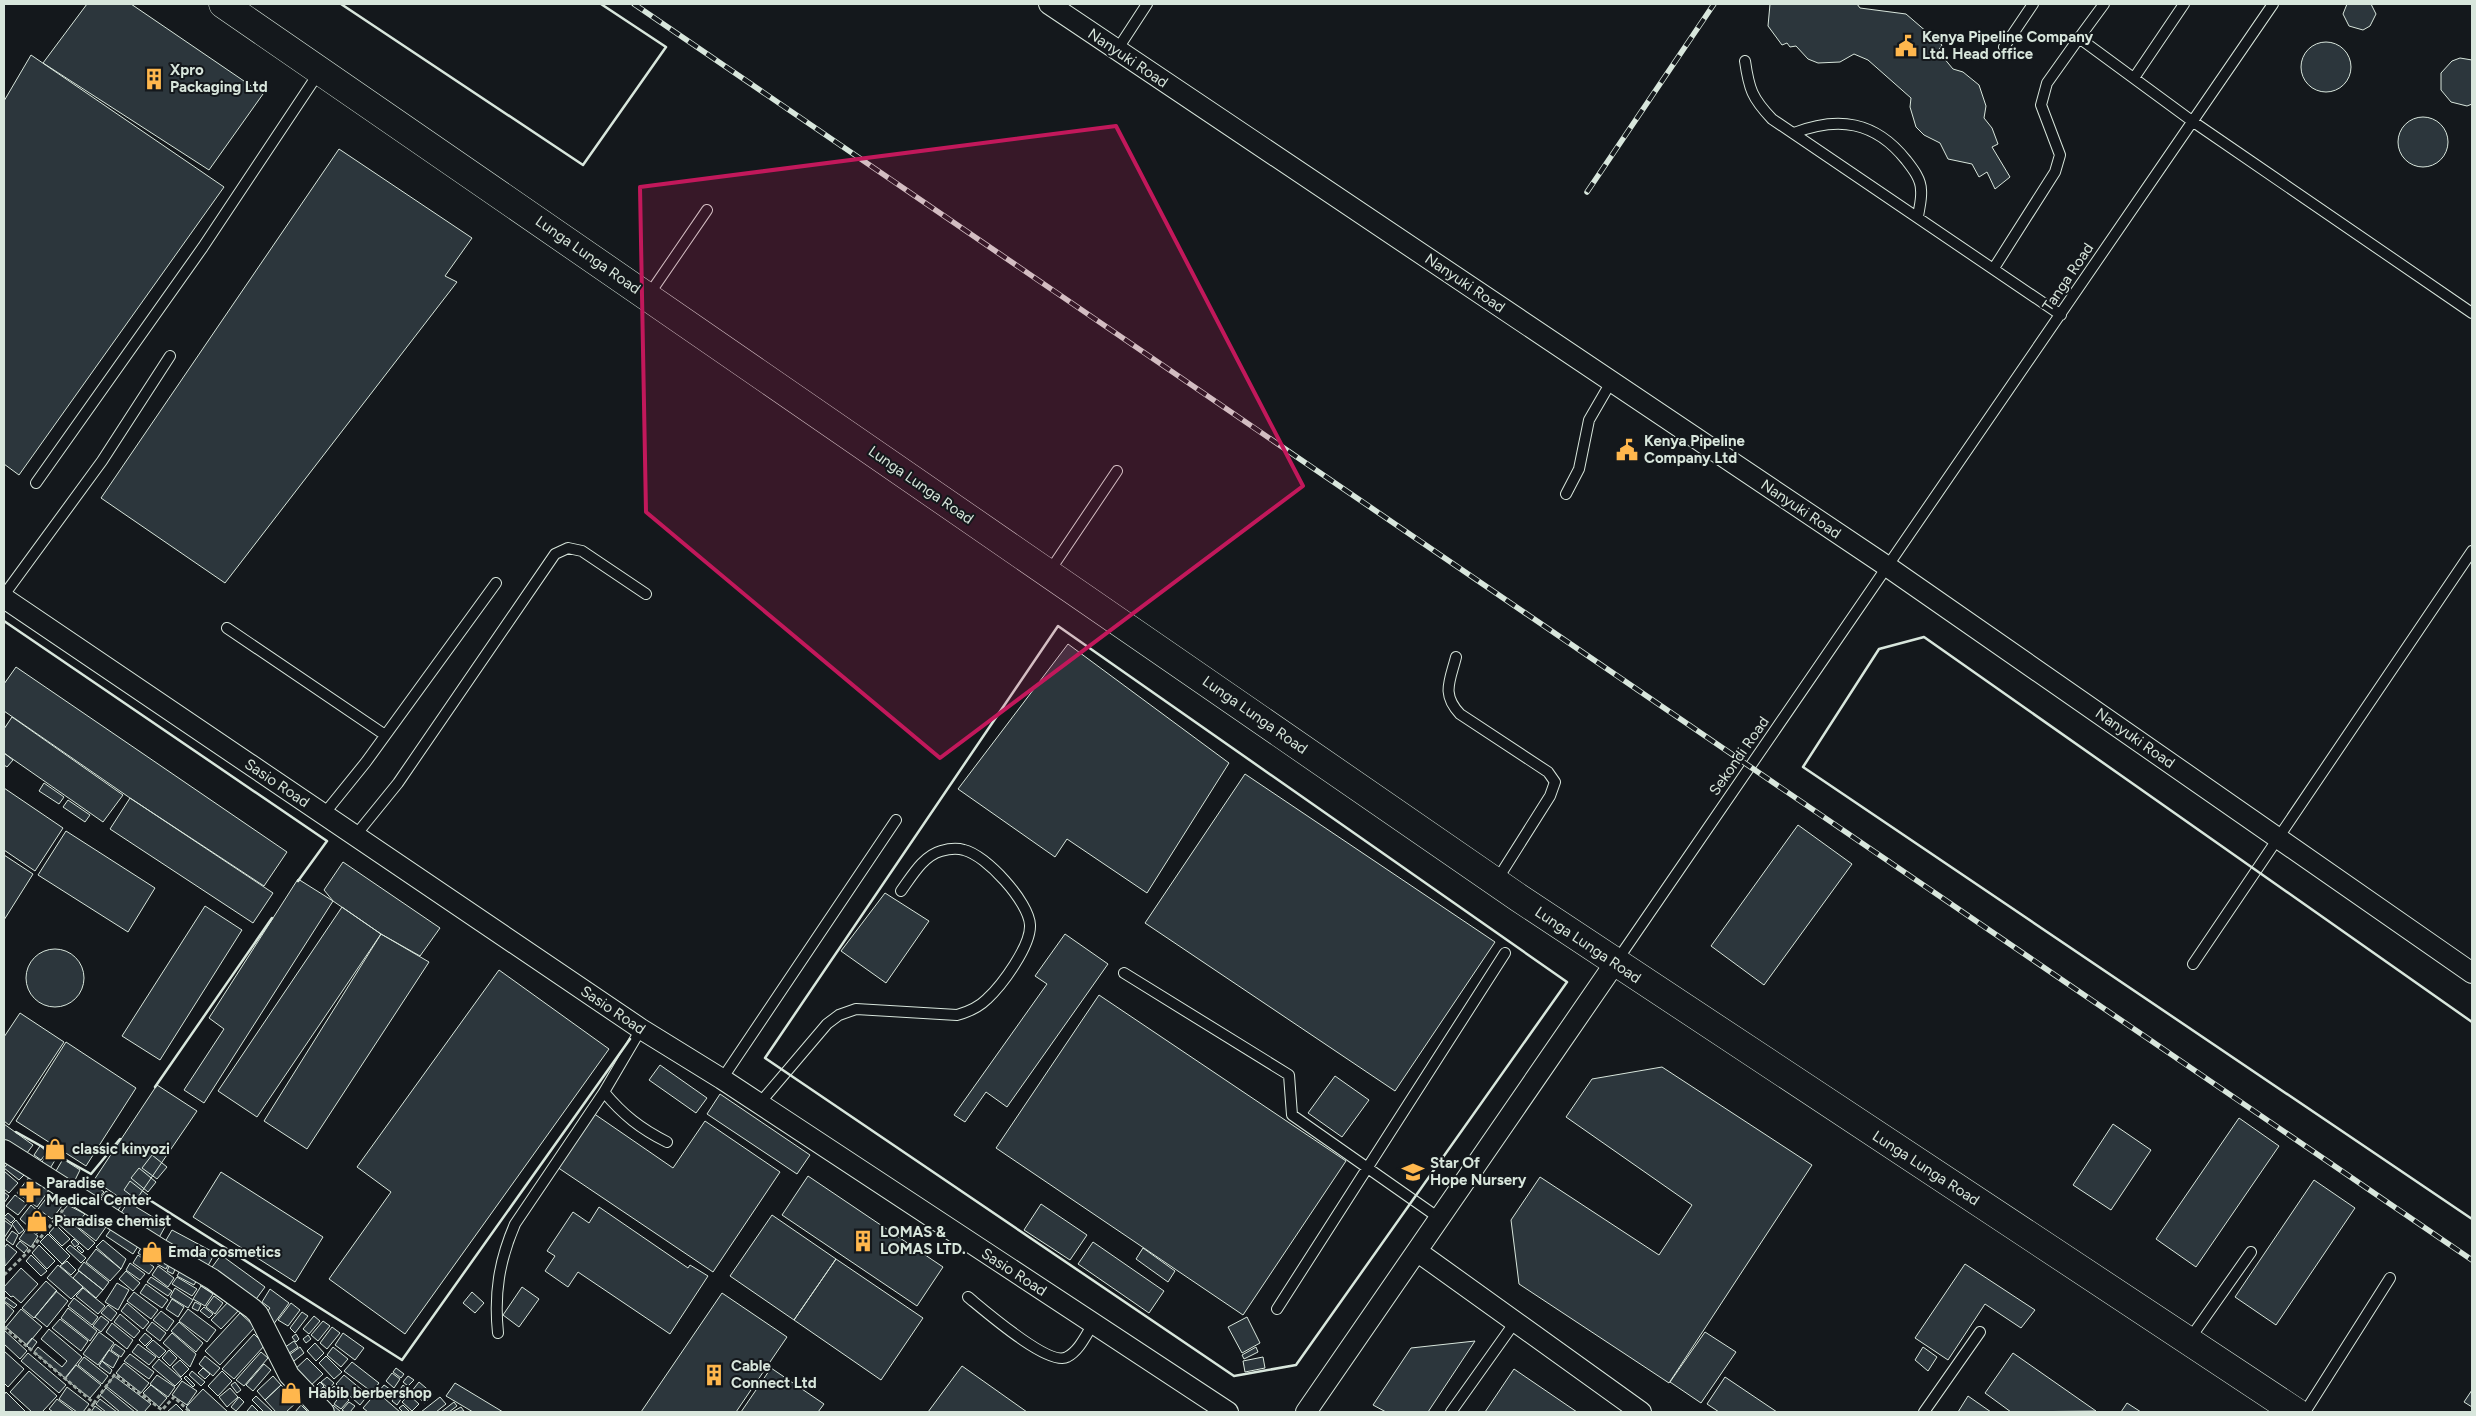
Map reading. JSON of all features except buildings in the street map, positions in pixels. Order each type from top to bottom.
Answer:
[{"type":"main road","name":"Lunga Lunga Road","points":[[223,4],[1615,963],[2296,1412]]},
{"type":"street","name":"Nanyuki Road","points":[[1049,4],[1888,567],[2472,973]]},
{"type":"street","name":"Sasio Road","points":[[4,597],[641,1029],[722,1079],[1228,1412]]},
{"type":"street","points":[[1306,1412],[1418,1252],[1439,1218],[1615,963]]},
{"type":"street","points":[[4,1150],[160,1249],[212,1279],[253,1309],[258,1314],[289,1375],[324,1412]]},
{"type":"street","points":[[1418,1252],[1642,1412]]},
{"type":"lane","points":[[1117,50],[1148,4]]},
{"type":"lane","points":[[2004,47],[2033,4]]},
{"type":"lane","points":[[1994,268],[2055,172],[2060,155],[2041,105],[2047,83],[2104,4]]},
{"type":"lane","points":[[2134,78],[2184,4]]},
{"type":"lane","name":"Tanga Road","points":[[1888,567],[2273,4]]},
{"type":"lane","points":[[2080,38],[2192,121],[2472,313]]},
{"type":"lane","points":[[1744,61],[1749,87],[1756,102],[1772,119],[2061,314]]},
{"type":"lane","points":[[36,483],[204,247],[320,70]]},
{"type":"lane","points":[[1794,133],[1829,122],[1854,125],[1868,129],[1883,137],[1901,153],[1917,176],[1922,191],[1918,217]]},
{"type":"lane","points":[[647,296],[707,210]]},
{"type":"lane","points":[[4,597],[102,462],[170,356]]},
{"type":"lane","points":[[1566,494],[1579,468],[1589,420],[1611,382]]},
{"type":"lane","points":[[1048,573],[1117,471]]},
{"type":"lane","points":[[355,836],[398,783],[555,554],[568,548],[582,551],[646,594]]},
{"type":"lane","points":[[2193,964],[2472,551]]},
{"type":"lane","name":"Sekondi Road","points":[[1615,963],[1888,567]]},
{"type":"lane","points":[[324,814],[385,735],[496,583]]},
{"type":"lane","points":[[227,628],[385,735]]},
{"type":"lane","points":[[1456,657],[1448,691],[1448,700],[1454,708],[1460,714],[1548,772],[1554,782],[1550,796],[1496,881]]},
{"type":"lane","points":[[722,1079],[896,820]]},
{"type":"lane","points":[[759,1104],[827,1024],[839,1015],[856,1009],[957,1015],[972,1011],[987,999],[1018,959],[1027,941],[1030,926],[1027,910],[1017,894],[995,872],[965,850],[948,849],[931,856],[920,866],[901,891]]},
{"type":"lane","points":[[1277,1309],[1505,953]]},
{"type":"lane","points":[[1124,973],[1289,1075],[1292,1115],[1439,1218]]},
{"type":"lane","points":[[498,1333],[495,1295],[506,1245],[515,1224],[604,1092],[641,1029]]},
{"type":"lane","points":[[604,1092],[619,1111],[634,1124],[667,1142]]},
{"type":"lane","points":[[2188,1340],[2251,1252]]},
{"type":"lane","points":[[2305,1412],[2390,1278]]},
{"type":"lane","points":[[968,1297],[1033,1347],[1056,1358],[1068,1357],[1079,1346],[1094,1324]]},
{"type":"lane","points":[[1451,1412],[1515,1322]]},
{"type":"lane","points":[[1924,1412],[1980,1332]]},
{"type":"path","points":[[4,1275],[32,1248],[71,1201],[64,1187]]},
{"type":"path","points":[[4,1327],[94,1403]]},
{"type":"path","points":[[88,1412],[115,1374],[162,1410],[174,1397],[190,1412]]},
{"type":"highlighted area","points":[[1116,126],[1303,486],[940,758],[646,512],[640,187]]},
{"type":"railway","points":[[634,4],[2472,1260]]},
{"type":"railway","points":[[1587,192],[1714,4]]},
{"type":"wall","points":[[341,4],[583,165],[666,47],[601,4]]},
{"type":"wall","points":[[4,621],[327,841],[298,881]]},
{"type":"wall","points":[[1058,626],[1567,982],[1296,1365],[1234,1376],[765,1058],[1058,626]]},
{"type":"wall","points":[[2472,1022],[1924,637],[1879,649],[1803,767],[2472,1219]]},
{"type":"wall","points":[[155,1087],[272,918]]},
{"type":"wall","points":[[148,1199],[402,1360],[630,1039]]},
{"type":"wall","points":[[16,1132],[91,1174],[120,1139]]},
{"type":"place","name":"Kenya Pipeline Company Ltd. Head office","points":[[1906,46]]},
{"type":"place","name":"Xpro Packaging Ltd","points":[[154,79]]},
{"type":"place","name":"Kenya Pipeline Company Ltd","points":[[1627,450]]},
{"type":"place","name":"classic kinyozi","points":[[55,1149]]},
{"type":"place","name":"Star Of Hope Nursery","points":[[1413,1172]]},
{"type":"place","name":"Paradise Medical Center","points":[[30,1192]]},
{"type":"place","name":"Paradise chemist","points":[[37,1221]]},
{"type":"place","name":"LOMAS & LOMAS LTD.","points":[[863,1241]]},
{"type":"place","name":"Emda cosmetics","points":[[152,1252]]},
{"type":"place","name":"Cable Connect Ltd","points":[[714,1375]]},
{"type":"place","name":"Habib berbershop","points":[[291,1393]]}]
